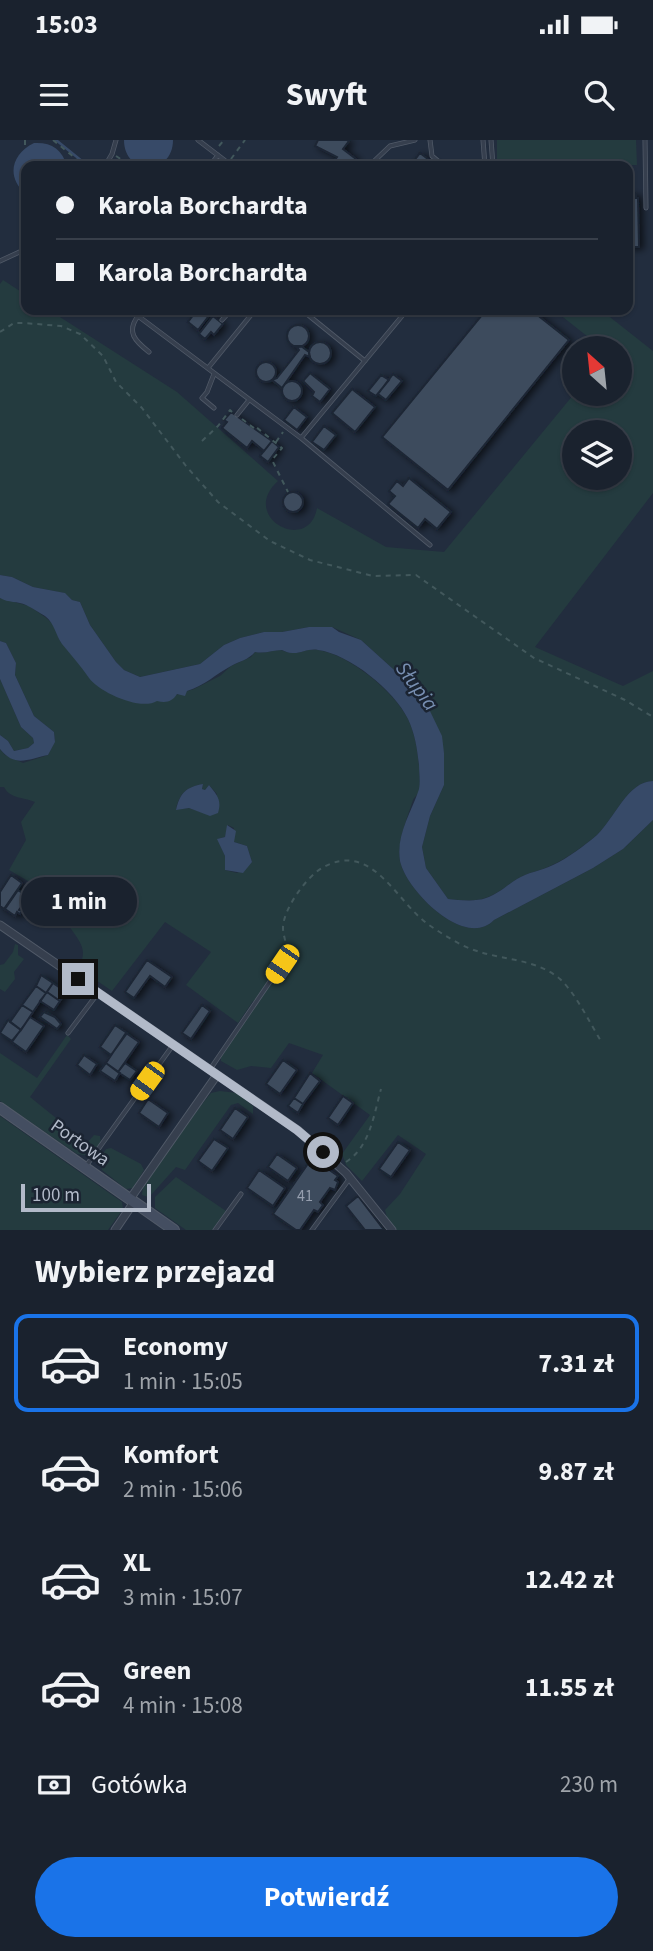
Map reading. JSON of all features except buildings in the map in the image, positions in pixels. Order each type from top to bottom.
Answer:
[{"type":"main road","name":"Portowa","points":[[0,1108],[174,1230]]},
{"type":"street","points":[[0,925],[297,1130],[340,1166],[392,1230]]},
{"type":"street","points":[[115,1230],[217,1075]]},
{"type":"lane","points":[[108,161],[116,140]]},
{"type":"lane","points":[[198,140],[226,161]]},
{"type":"lane","points":[[374,161],[390,146],[415,140]]},
{"type":"lane","points":[[430,140],[432,156],[438,161]]},
{"type":"lane","points":[[483,140],[485,161]]},
{"type":"lane","points":[[491,140],[493,161]]},
{"type":"lane","points":[[645,140],[646,208]]},
{"type":"lane","points":[[214,161],[218,155]]},
{"type":"lane","points":[[0,261],[21,251]]},
{"type":"lane","points":[[222,320],[226,315]]},
{"type":"lane","points":[[208,369],[251,315]]},
{"type":"lane","points":[[301,438],[403,315]]},
{"type":"lane","points":[[149,352],[132,336],[131,328],[138,316],[301,438],[430,545]]},
{"type":"lane","points":[[310,316],[365,361]]},
{"type":"lane","points":[[214,374],[208,392],[202,398],[214,408]]},
{"type":"lane","points":[[237,415],[249,400]]},
{"type":"lane","points":[[209,1070],[282,964]]},
{"type":"lane","points":[[68,1033],[98,992]]},
{"type":"lane","points":[[85,1168],[173,1045]]},
{"type":"lane","points":[[312,1230],[350,1178]]},
{"type":"lane","points":[[215,1230],[240,1194]]},
{"type":"path","points":[[24,140],[25,145]]},
{"type":"path","points":[[53,140],[79,161]]},
{"type":"path","points":[[218,148],[224,140]]},
{"type":"path","points":[[232,158],[245,140]]},
{"type":"path","points":[[112,154],[123,161]]},
{"type":"path","points":[[0,332],[14,323],[24,323],[61,326],[80,334],[103,356],[116,382],[142,408],[186,466],[218,502],[270,541],[310,560],[373,576],[416,575],[534,657],[625,700],[653,717]]},
{"type":"path","points":[[202,441],[230,410],[282,447],[272,460],[288,492]]},
{"type":"path","points":[[275,443],[287,428]]},
{"type":"path","points":[[282,964],[288,950],[284,922],[302,887],[321,868],[338,862],[356,862],[382,875],[408,909],[464,946],[534,965],[561,980],[601,1041]]},
{"type":"path","points":[[340,1166],[361,1149],[381,1089]]},
{"type":"green space","points":[[497,140],[636,140],[637,165],[633,165],[633,161],[497,161]]},
{"type":"green space","points":[[3,280],[21,292],[21,315],[57,315],[177,392],[278,481],[268,494],[266,507],[271,518],[280,526],[291,530],[302,529],[311,522],[317,508],[386,547],[444,552],[564,406],[632,406],[632,336],[587,336],[560,315],[607,315],[653,351],[653,493],[535,647],[623,686],[653,671],[653,781],[636,787],[597,835],[581,847],[548,867],[521,877],[485,898],[448,899],[426,868],[422,847],[430,816],[444,785],[444,753],[429,709],[413,687],[361,640],[332,627],[264,632],[224,645],[200,664],[140,677],[124,670],[116,662],[90,625],[80,602],[72,600],[64,593],[33,587],[12,577],[0,575],[0,284]]},
{"type":"green space","points":[[0,598],[29,606],[53,624],[60,641],[86,670],[90,679],[102,687],[157,701],[194,689],[220,676],[255,652],[281,650],[295,653],[318,650],[356,666],[381,686],[401,708],[408,719],[415,741],[420,785],[401,838],[399,853],[405,873],[413,887],[438,913],[468,928],[482,927],[593,868],[623,849],[653,820],[653,1230],[396,1230],[388,1221],[385,1210],[400,1194],[426,1154],[398,1135],[362,1181],[346,1165],[342,1154],[370,1115],[312,1073],[323,1055],[289,1043],[271,1068],[251,1066],[237,1070],[221,1061],[256,1004],[253,1001],[238,1023],[186,985],[211,952],[165,922],[112,991],[78,968],[83,951],[69,926],[73,907],[9,870],[26,840],[21,822],[35,802],[14,796],[4,787],[0,787],[0,749],[5,755],[23,763],[48,755],[55,741],[54,732],[34,716],[15,675],[16,663],[6,643],[0,641]],"holes":[[[203,784],[202,789],[205,790],[209,785],[217,794],[204,813],[189,808],[176,809],[185,792]],[[228,825],[234,828],[234,842],[247,846],[252,862],[237,873],[225,870],[225,856],[218,839],[225,837]]]},
{"type":"green space","points":[[0,679],[21,727],[33,738],[34,743],[28,748],[14,751],[0,735]]},
{"type":"green space","points":[[15,944],[18,945],[18,955],[24,959],[14,972],[15,979],[5,992],[0,989],[0,965],[4,964],[13,952]]},
{"type":"green space","points":[[67,1035],[71,1039],[30,1097],[87,1143],[94,1135],[100,1136],[101,1144],[90,1156],[77,1154],[0,1101],[0,1053],[37,1078]]},
{"type":"green space","points":[[211,1093],[237,1093],[253,1106],[253,1114],[238,1103],[231,1105],[185,1170],[176,1167],[151,1195],[142,1195],[143,1187],[183,1128]]},
{"type":"green space","points":[[0,1116],[122,1202],[123,1209],[108,1230],[0,1230]]},
{"type":"green space","points":[[111,1148],[141,1164],[144,1170],[133,1188],[126,1189],[102,1170],[100,1159],[106,1149]]},
{"type":"green space","points":[[176,1177],[226,1211],[212,1230],[186,1230],[155,1208],[155,1197]]},
{"type":"water","points":[[124,140],[173,140],[171,152],[163,161],[134,161],[126,152]]},
{"type":"water","points":[[34,143],[46,144],[55,148],[65,161],[21,161],[21,189],[16,181],[14,167],[20,153]]},
{"type":"water","points":[[0,575],[12,577],[33,587],[65,593],[72,600],[80,602],[90,625],[116,662],[124,670],[140,677],[200,664],[224,645],[264,632],[332,627],[361,640],[413,687],[429,709],[442,736],[444,785],[430,816],[422,847],[426,868],[448,899],[486,898],[521,877],[564,859],[597,835],[636,787],[653,781],[653,820],[623,849],[593,868],[482,927],[468,928],[438,913],[413,887],[400,861],[404,825],[419,786],[416,747],[408,719],[401,708],[382,685],[369,675],[343,658],[318,650],[295,653],[282,650],[255,652],[187,691],[185,696],[177,694],[166,702],[131,702],[101,689],[89,678],[62,644],[45,616],[23,604],[0,598]]},
{"type":"water","points":[[0,641],[6,643],[16,663],[15,675],[34,716],[54,732],[55,742],[48,755],[22,761],[11,759],[0,749],[0,735],[14,751],[28,748],[34,743],[33,738],[21,727],[0,679]]},
{"type":"water","points":[[203,784],[202,789],[205,790],[209,785],[218,798],[218,813],[210,816],[189,808],[176,810],[185,792]]},
{"type":"water","points":[[227,825],[236,831],[234,842],[247,846],[252,862],[243,873],[225,870],[225,856],[217,839],[225,837]]},
{"type":"waterway","points":[[56,140],[82,161]]},
{"type":"route","points":[[78,979],[297,1130],[323,1152]]},
{"type":"water label","name":"Słupia","points":[[417,686]]}]
